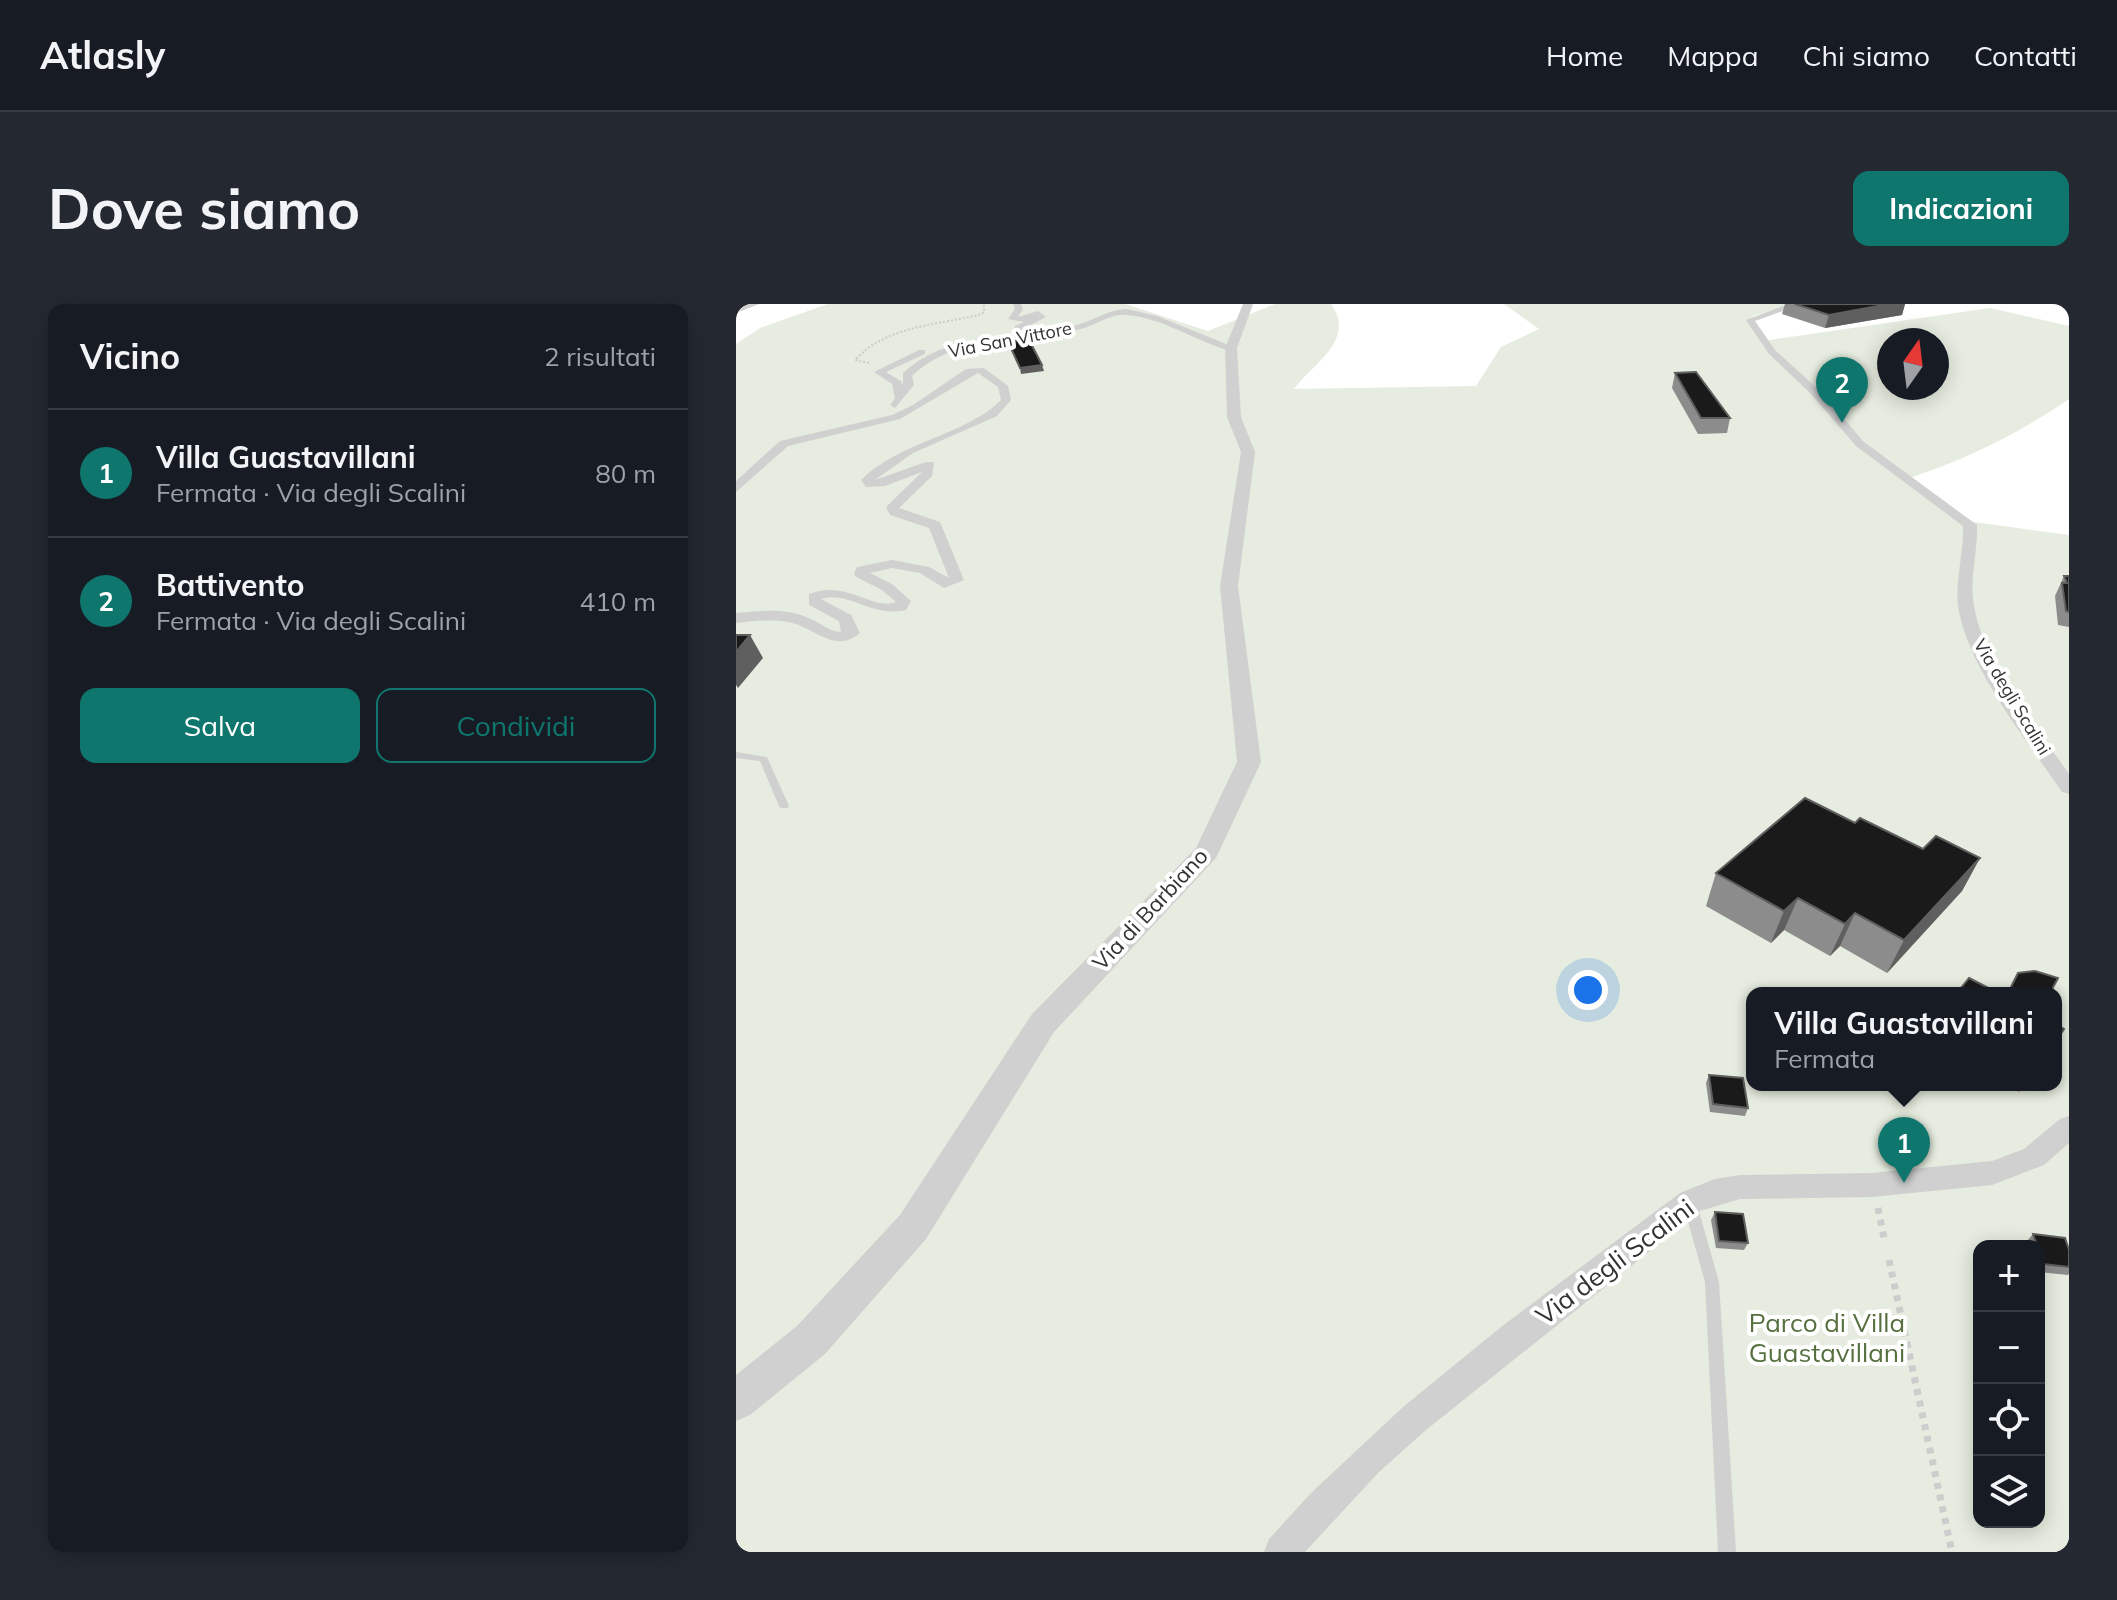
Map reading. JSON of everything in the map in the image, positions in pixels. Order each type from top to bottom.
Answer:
[{"type":"street","points":[[736,310],[755,304]]},
{"type":"street","name":"Via San Vittore","points":[[900,398],[897,383],[880,375],[881,370],[930,349],[1016,329],[1042,317],[1038,314],[1021,320],[1012,319],[1019,309],[1017,304]]},
{"type":"street","name":"Via di Barbiano","points":[[736,1401],[811,1340],[913,1227],[1043,1023],[1207,852],[1249,762],[1229,586],[1248,452],[1234,417],[1231,348],[1248,304]]},
{"type":"street","name":"Via degli Scalini","points":[[1798,304],[1756,316],[1750,320],[1751,326],[1860,444],[1970,525],[1965,596],[1974,635],[2016,710],[2069,788]]},
{"type":"street","name":"Via San Vittore","points":[[880,418],[893,408],[909,385],[907,375],[913,367],[931,356],[988,341],[1083,326],[1118,311],[1168,323],[1231,348]]},
{"type":"street","name":"Via San Vittore","points":[[736,618],[779,616],[799,619],[832,638],[842,638],[852,633],[846,618],[814,602],[814,597],[838,592],[892,610],[901,607],[904,601],[887,587],[861,574],[862,570],[892,564],[924,570],[944,584],[957,580],[935,525],[895,512],[892,507],[928,473],[930,465],[881,483],[870,484],[867,480],[909,451],[993,414],[1006,400],[1003,386],[980,370],[973,369],[917,407],[896,417],[880,418]]},
{"type":"street","points":[[736,488],[784,443],[880,418]]},
{"type":"street","name":"Via degli Scalini","points":[[1282,1552],[1319,1506],[1422,1411],[1690,1202],[1740,1187],[1872,1185],[1992,1173],[2034,1157],[2069,1127]]},
{"type":"lane","points":[[736,755],[764,759],[784,806]]},
{"type":"lane","points":[[1690,1202],[1712,1282],[1727,1552]]},
{"type":"path","points":[[875,363],[855,360],[870,346],[907,330],[979,315],[984,312],[984,304]]},
{"type":"path","points":[[1872,1185],[1885,1243]]},
{"type":"path","points":[[1889,1260],[1952,1552]]},
{"type":"green space","name":"Parco di Villa Guastavillani","points":[[828,304],[1125,304],[1208,331],[1275,304],[1331,304],[1338,317],[1339,329],[1335,340],[1329,351],[1294,389],[1476,386],[1501,347],[1539,329],[1504,304],[1796,304],[1754,316],[1750,325],[1763,341],[1990,308],[2069,326],[2069,399],[1991,445],[1907,479],[1966,521],[2069,535],[2069,1552],[736,1552],[736,344],[760,328]]},
{"type":"building","points":[[1795,304],[1889,304],[1829,315]]},
{"type":"building","points":[[1026,334],[1042,365],[1020,368],[1011,348],[1020,335]]},
{"type":"building","points":[[1696,372],[1730,418],[1701,418],[1675,373]]},
{"type":"building","points":[[2064,576],[2069,576],[2069,612],[2066,611],[2062,583],[2067,583]]},
{"type":"building","points":[[736,635],[750,635],[736,652]]},
{"type":"building","points":[[1805,798],[1855,823],[1860,818],[1923,849],[1936,836],[1980,858],[1904,940],[1855,913],[1845,924],[1798,898],[1784,911],[1716,873]]},
{"type":"building","points":[[2035,971],[2058,978],[2053,987],[2011,987],[2018,973]]},
{"type":"building","points":[[1969,978],[1986,987],[1962,987]]},
{"type":"building","points":[[1709,1075],[1743,1078],[1748,1108],[1713,1104]]},
{"type":"building","points":[[1715,1212],[1743,1214],[1748,1243],[1719,1241]]},
{"type":"building","points":[[2033,1234],[2065,1238],[2069,1267],[2045,1264],[2045,1240],[2035,1240]]},
{"type":"place","name":"Battivento","points":[[1842,423]]},
{"type":"place","name":"Villa Guastavillani","points":[[1904,1183]]}]
